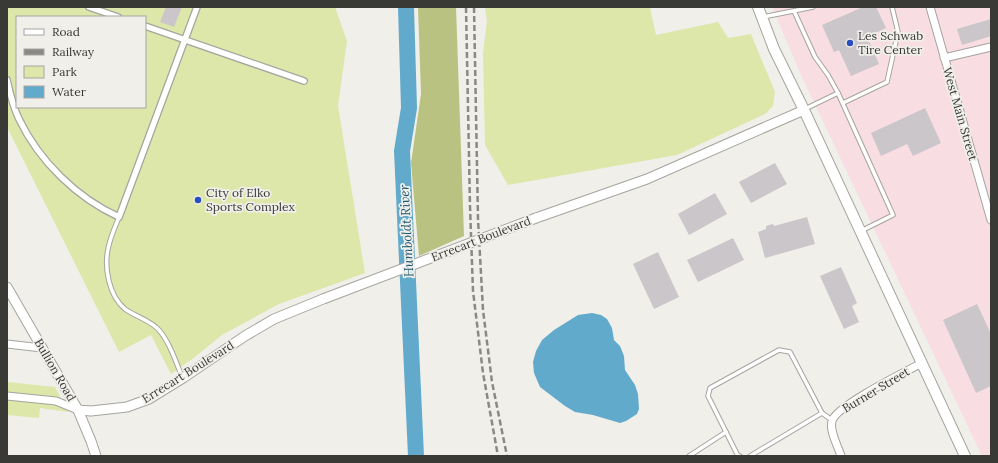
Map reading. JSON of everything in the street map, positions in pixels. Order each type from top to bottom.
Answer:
[{"type":"main road","points":[[758,7],[774,49],[804,110],[965,456]]},
{"type":"street","points":[[89,7],[115,16]]},
{"type":"street","points":[[7,80],[18,118],[36,148],[48,164],[84,196],[102,209],[119,217],[197,7]]},
{"type":"street","name":"West Main Street","points":[[930,7],[989,205],[991,220]]},
{"type":"street","points":[[146,26],[304,81]]},
{"type":"street","points":[[944,58],[991,47]]},
{"type":"street","name":"Errecart Boulevard","points":[[78,410],[91,411],[127,407],[149,399],[245,336],[274,319],[536,218],[647,180],[804,110]]},
{"type":"street","name":"Bullion Road","points":[[7,287],[78,410],[96,456]]},
{"type":"street","points":[[7,344],[42,348]]},
{"type":"street","name":"Burner Street","points":[[832,420],[840,410],[863,395],[922,363]]},
{"type":"street","points":[[7,396],[56,401],[78,410]]},
{"type":"street","points":[[832,420],[834,437],[841,456]]},
{"type":"lane","points":[[761,18],[813,7]]},
{"type":"lane","points":[[843,103],[887,82],[898,32],[892,7]]},
{"type":"lane","points":[[794,11],[815,57],[843,103],[893,215],[860,232]]},
{"type":"lane","points":[[804,110],[838,93]]},
{"type":"lane","points":[[119,217],[108,251],[107,268],[111,286],[118,301],[125,308],[145,319],[159,331],[165,340],[183,378]]},
{"type":"lane","points":[[740,456],[738,456],[708,396],[710,388],[779,350],[790,352],[822,413],[832,420]]},
{"type":"lane","points":[[750,456],[822,413]]},
{"type":"lane","points":[[689,456],[726,432]]},
{"type":"shaded area","points":[[772,7],[991,7],[991,456],[982,456],[801,75]]},
{"type":"green space","name":"City of Elko Sports Complex","points":[[7,7],[335,7],[347,41],[338,106],[365,273],[279,304],[222,335],[171,374],[151,335],[119,352],[7,127]]},
{"type":"green space","points":[[418,7],[456,7],[464,236],[419,256],[411,163],[421,94]]},
{"type":"green space","points":[[485,7],[650,7],[656,35],[718,22],[728,38],[751,34],[775,92],[773,106],[765,114],[677,155],[508,185],[485,145],[483,53],[487,21]]},
{"type":"green space","points":[[7,382],[55,387],[68,412],[40,408],[39,418],[7,415]]},
{"type":"water","points":[[592,313],[601,315],[607,319],[612,328],[614,340],[620,346],[624,356],[625,370],[635,385],[638,394],[639,409],[637,414],[620,423],[593,415],[575,412],[540,387],[534,373],[533,362],[536,351],[542,340],[554,330],[578,315]]},
{"type":"building","points":[[166,7],[182,7],[174,27],[160,22]]},
{"type":"building","name":"Les Schwab Tire Center","points":[[863,7],[876,7],[886,28],[867,37],[879,64],[851,76],[839,50],[834,52],[822,25]]},
{"type":"building","points":[[991,19],[991,36],[962,45],[957,29]]},
{"type":"building","points":[[925,108],[941,143],[913,156],[907,144],[881,156],[871,133]]},
{"type":"building","points":[[775,163],[787,184],[751,203],[739,182]]},
{"type":"building","points":[[715,193],[727,214],[689,235],[678,214]]},
{"type":"building","points":[[807,217],[815,244],[765,258],[758,232],[766,229],[766,226],[773,224],[774,226]]},
{"type":"building","points":[[733,238],[744,260],[698,282],[687,260]]},
{"type":"building","points":[[658,252],[679,297],[654,309],[633,264]]},
{"type":"building","points":[[841,267],[857,303],[852,306],[859,322],[844,329],[820,276]]},
{"type":"building","points":[[977,304],[991,334],[991,386],[976,393],[943,320]]},
{"type":"waterway","name":"Humboldt River","points":[[406,7],[409,108],[402,151],[416,456]]},
{"type":"railway","points":[[466,7],[473,291],[483,373],[498,456]]},
{"type":"railway","points":[[474,7],[478,219],[483,310],[492,382],[507,456]]},
{"type":"place","name":"Les Schwab Tire Center","points":[[850,43]]},
{"type":"place","name":"City of Elko Sports Complex","points":[[198,200]]}]
